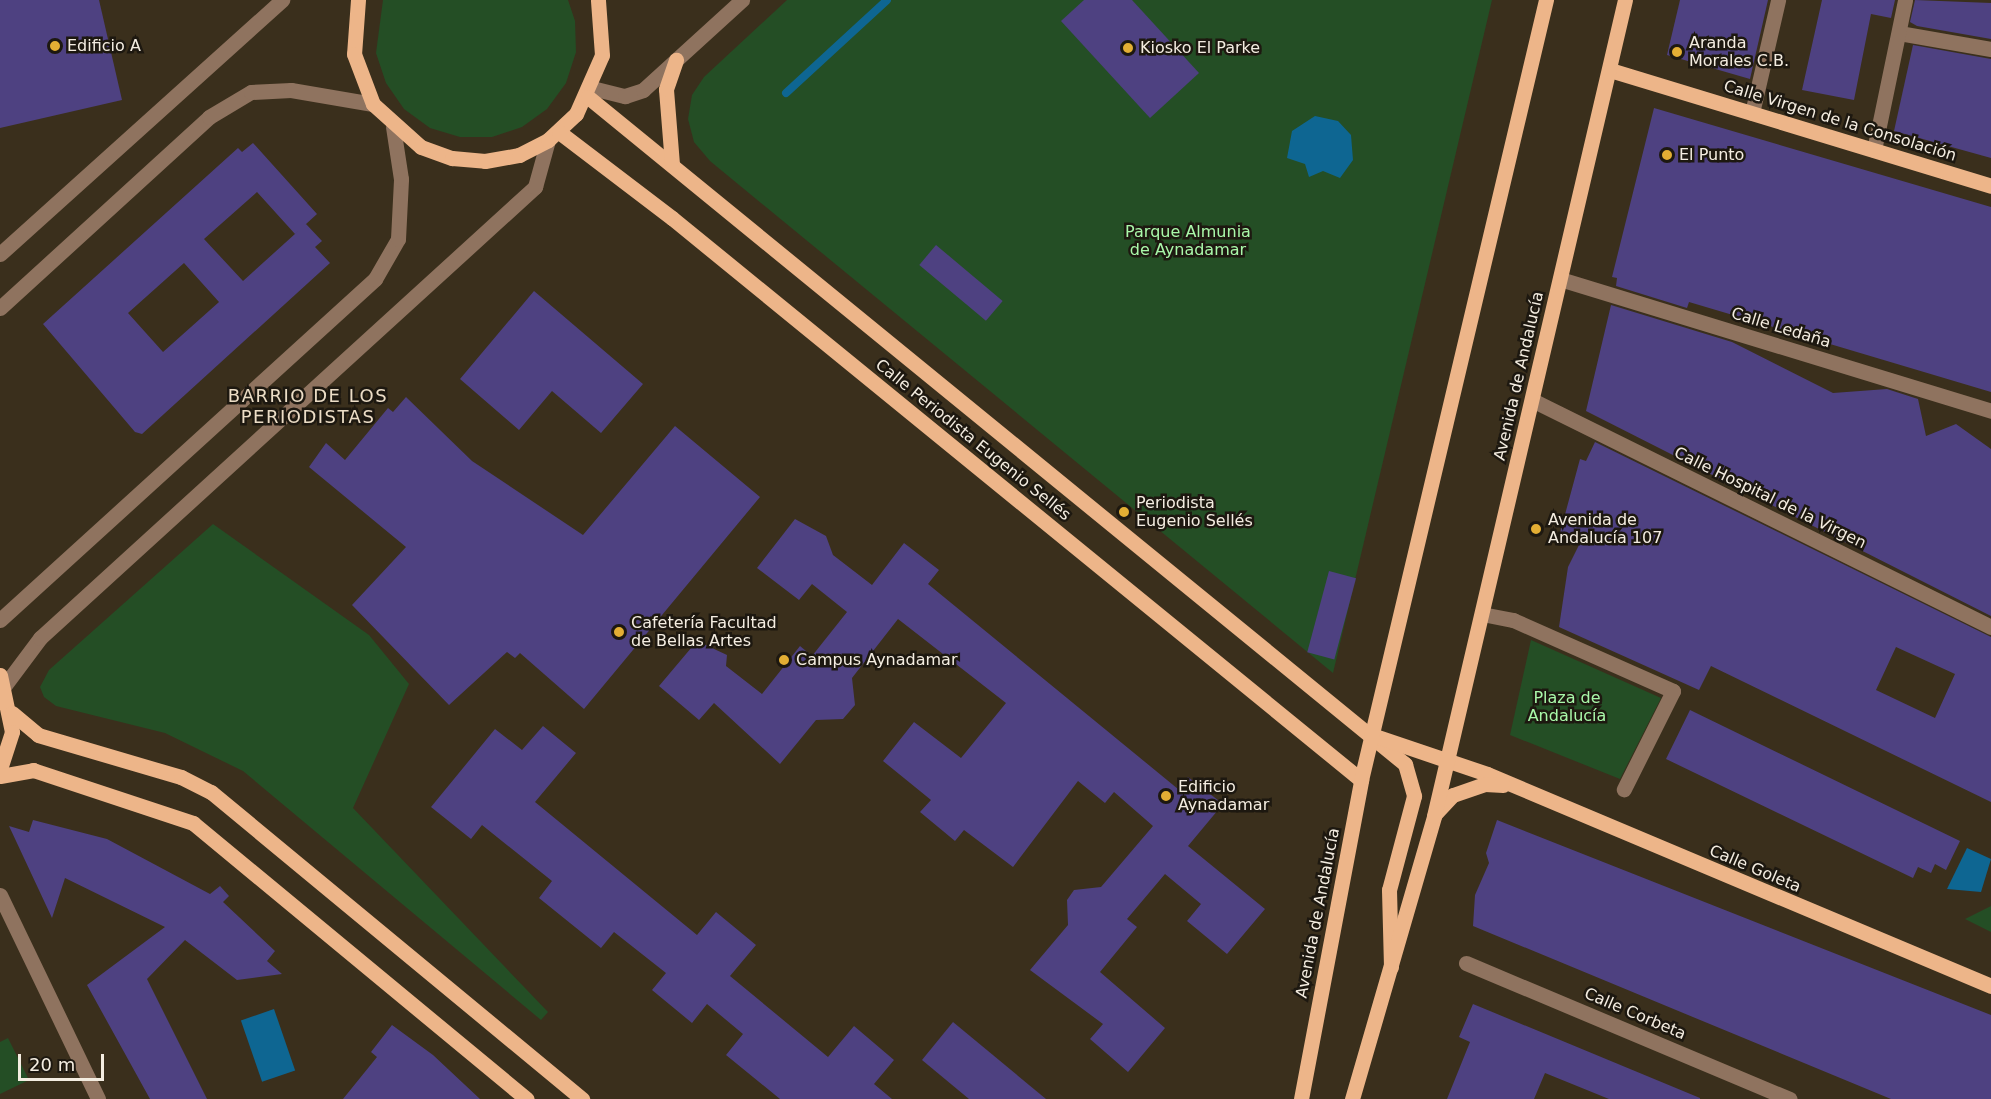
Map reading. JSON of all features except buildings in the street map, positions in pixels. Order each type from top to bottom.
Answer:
[{"type":"main road","points":[[358,0],[354,54],[373,104],[393,128],[421,147],[463,159],[519,155],[553,136],[590,92],[602,55],[598,0]]},
{"type":"main road","name":"Avenida de Andalucía","points":[[1301,1099],[1362,780],[1546,0]]},
{"type":"main road","name":"Avenida de Andalucía","points":[[1352,1099],[1434,816],[1625,0]]},
{"type":"main road","points":[[672,164],[666,89],[676,60]]},
{"type":"main road","name":"Calle Virgen de la Consolación","points":[[1610,70],[1991,186]]},
{"type":"main road","name":"Calle Periodista Eugenio Sellés","points":[[590,92],[672,164],[1373,735]]},
{"type":"main road","name":"Calle Periodista Eugenio Sellés","points":[[553,136],[672,218],[1362,780]]},
{"type":"main road","points":[[0,769],[9,746],[12,712],[3,680]]},
{"type":"main road","points":[[12,712],[39,735],[181,777],[211,792],[582,1099]]},
{"type":"main road","points":[[1373,735],[1446,760]]},
{"type":"main road","name":"Avenida de Andalucía","points":[[1373,735],[1405,764],[1414,796],[1389,890],[1391,967]]},
{"type":"main road","name":"Calle Goleta","points":[[1446,760],[1991,986]]},
{"type":"main road","points":[[0,776],[33,770],[193,823],[527,1099]]},
{"type":"main road","name":"Calle Goleta","points":[[1434,816],[1453,795],[1485,784],[1506,785]]},
{"type":"street","points":[[0,254],[282,0]]},
{"type":"street","points":[[590,92],[625,96],[643,90],[742,0]]},
{"type":"street","points":[[1752,113],[1778,0]]},
{"type":"street","points":[[1874,150],[1905,0]]},
{"type":"street","points":[[1899,33],[1991,49]]},
{"type":"street","points":[[0,308],[208,117],[251,92],[291,90],[373,104]]},
{"type":"street","points":[[0,620],[375,279],[398,239],[400,179],[393,128]]},
{"type":"street","points":[[3,680],[40,638],[535,187],[553,136]]},
{"type":"street","name":"Calle Ledaña","points":[[1560,279],[1991,411]]},
{"type":"street","name":"Calle Hospital de la Virgen","points":[[1532,400],[1991,627]]},
{"type":"street","points":[[1482,614],[1514,620],[1673,692],[1624,789]]},
{"type":"street","points":[[0,895],[98,1099]]},
{"type":"street","name":"Calle Corbeta","points":[[1466,963],[1790,1099]]},
{"type":"green space","points":[[383,0],[568,0],[575,21],[576,52],[566,83],[547,109],[522,127],[492,137],[460,137],[430,128],[404,109],[386,83],[376,53]]},
{"type":"green space","name":"Parque Almunia de Aynadamar","points":[[787,0],[1492,0],[1333,673],[710,161],[694,142],[688,119],[692,95],[704,77]]},
{"type":"green space","points":[[213,524],[369,635],[409,684],[353,808],[548,1012],[541,1020],[243,771],[165,733],[56,706],[44,697],[40,687],[49,670]]},
{"type":"green space","name":"Plaza de Andalucía","points":[[1531,640],[1661,698],[1620,779],[1510,735]]},
{"type":"green space","points":[[1991,906],[1991,932],[1965,919]]},
{"type":"green space","points":[[8,1038],[29,1080],[0,1094],[0,1042]]},
{"type":"water","points":[[1315,116],[1338,121],[1351,135],[1353,160],[1340,178],[1323,171],[1309,177],[1305,164],[1287,158],[1292,131]]},
{"type":"water","points":[[1967,848],[1991,859],[1981,892],[1947,889]]},
{"type":"water","points":[[274,1009],[295,1070],[262,1082],[241,1020]]},
{"type":"waterway","points":[[786,93],[887,0]]},
{"type":"place","name":"Edificio A","points":[[55,46]]},
{"type":"place","name":"Kiosko El Parke","points":[[1128,48]]},
{"type":"place","name":"Aranda Morales C.B.","points":[[1677,52]]},
{"type":"place","name":"El Punto","points":[[1667,155]]},
{"type":"place","name":"Periodista Eugenio Sellés","points":[[1124,512]]},
{"type":"place","name":"Avenida de Andalucía 107","points":[[1536,529]]},
{"type":"place","name":"Cafetería Facultad de Bellas Artes","points":[[619,632]]},
{"type":"place","name":"Campus Aynadamar","points":[[784,660]]},
{"type":"place","name":"Edificio Aynadamar","points":[[1166,796]]},
{"type":"district","name":"BARRIO DE LOS PERIODISTAS","points":[[308,407]]}]
